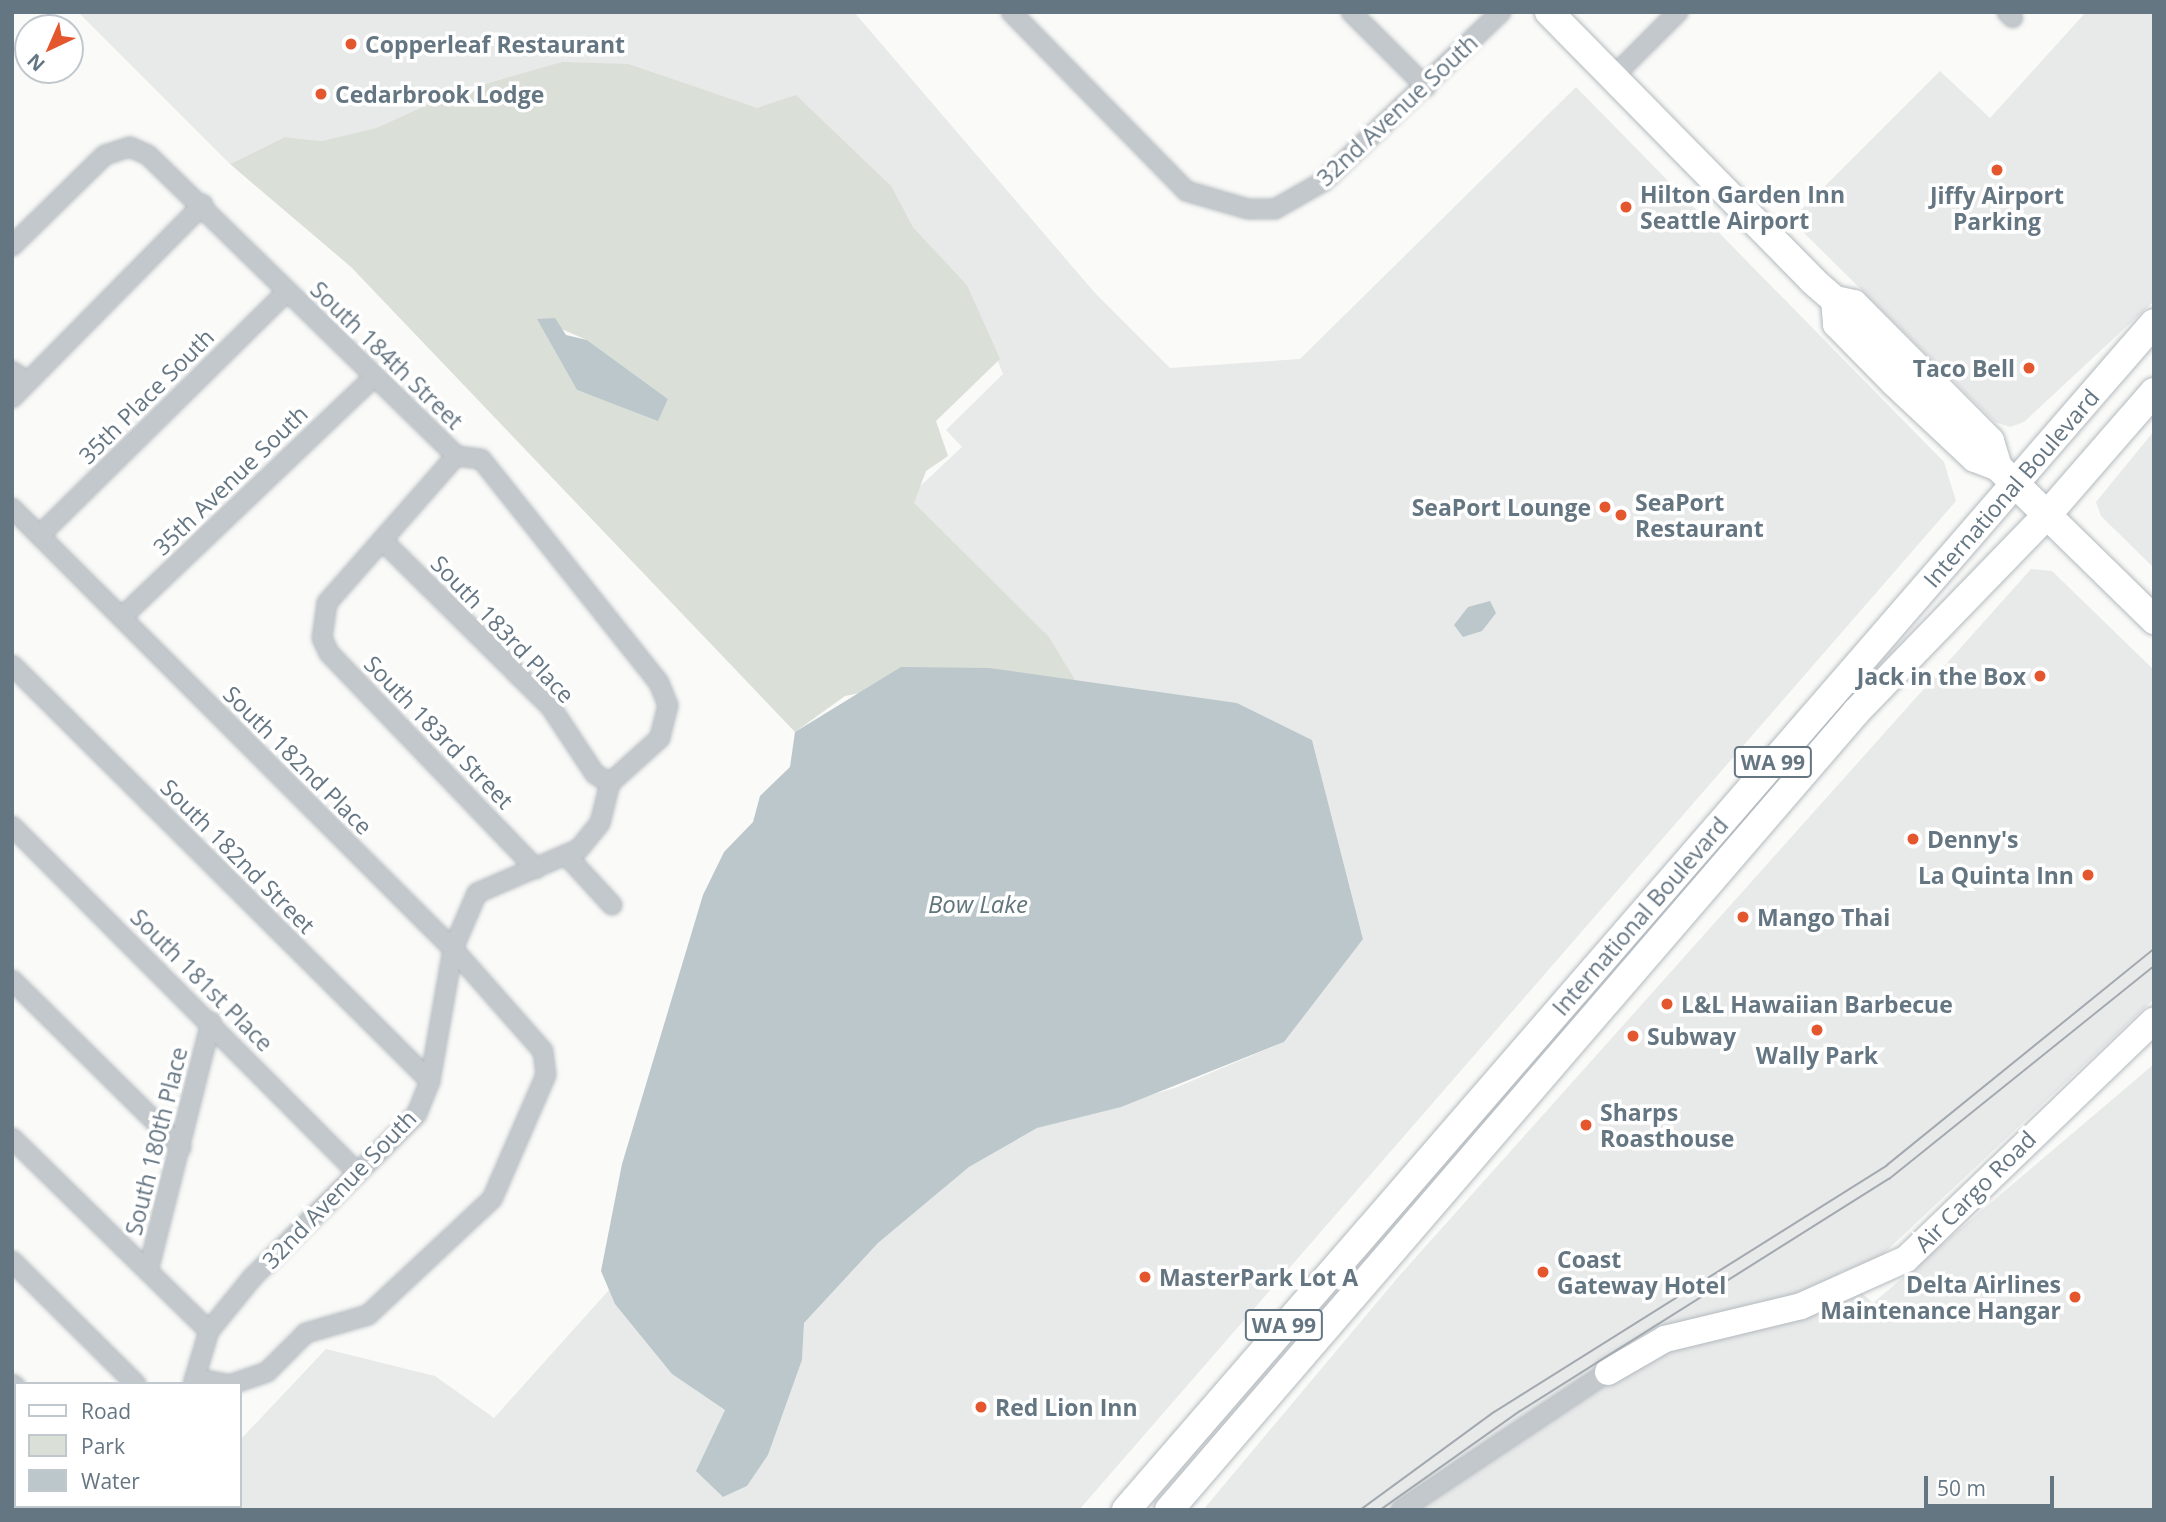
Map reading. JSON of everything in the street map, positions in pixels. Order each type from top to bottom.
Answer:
[{"type":"main road","points":[[1549,12],[1835,300],[1837,324],[1885,373],[1975,458],[2007,475],[2154,620]]},
{"type":"main road","name":"International Boulevard","points":[[1126,1510],[2007,475],[2154,323]]},
{"type":"main road","name":"International Boulevard","points":[[1168,1510],[1856,712],[2047,515],[2154,392]]},
{"type":"street","name":"32nd Avenue South","points":[[1011,12],[1186,191],[1248,209],[1275,209],[1324,181],[1426,87],[1501,12]]},
{"type":"street","points":[[1351,12],[1426,87]]},
{"type":"street","points":[[1614,76],[1678,12]]},
{"type":"street","name":"South 184th Street","points":[[12,246],[105,155],[130,147],[148,155],[203,204],[372,379],[456,456],[481,459],[659,682],[668,705],[660,738],[610,783]]},
{"type":"street","points":[[12,398],[203,204]]},
{"type":"street","name":"35th Place South","points":[[40,536],[287,291]]},
{"type":"street","points":[[12,372],[28,382]]},
{"type":"street","name":"35th Avenue South","points":[[122,617],[372,379]]},
{"type":"street","points":[[384,542],[456,456]]},
{"type":"street","name":"South 182nd Place","points":[[12,508],[453,949],[544,1051],[547,1075],[492,1199],[368,1315],[306,1333],[267,1372],[238,1382]]},
{"type":"street","name":"South 183rd Street","points":[[384,542],[327,603],[321,621],[329,653],[536,869]]},
{"type":"street","name":"South 183rd Place","points":[[384,542],[550,706],[595,774],[610,783]]},
{"type":"street","name":"South 182nd Street","points":[[12,665],[430,1081]]},
{"type":"street","name":"32nd Avenue South","points":[[194,1381],[209,1331],[356,1171],[416,1115],[430,1081],[453,949],[477,893],[566,855],[600,823],[610,783]]},
{"type":"street","name":"South 181st Place","points":[[12,826],[211,1022],[356,1171]]},
{"type":"street","points":[[566,855],[612,905]]},
{"type":"street","points":[[12,980],[181,1147]]},
{"type":"street","name":"Air Cargo Road","points":[[1401,1510],[1608,1372],[1665,1339],[1801,1306],[1906,1259],[2154,1020]]},
{"type":"street","name":"South 180th Place","points":[[148,1271],[211,1022]]},
{"type":"street","name":"South 180th Place","points":[[12,1138],[209,1331]]},
{"type":"street","points":[[12,1261],[134,1382]]},
{"type":"shaded area","points":[[78,12],[854,12],[1095,293],[1170,368],[1300,359],[1576,87],[1944,462],[1956,501],[1079,1510],[201,1510],[242,1508],[242,1438],[326,1349],[435,1376],[494,1418],[609,1290],[672,1374],[725,1410],[697,1471],[723,1497],[747,1486],[768,1455],[802,1360],[804,1323],[878,1243],[969,1167],[1037,1128],[1175,1088],[1284,1042],[1363,938],[1312,740],[1237,703],[1078,685],[901,504],[962,447],[946,430],[1003,374],[967,285],[913,227],[892,187],[758,109],[629,64],[451,94],[376,128],[321,141],[285,137],[230,164],[84,18],[84,14]]},
{"type":"shaded area","name":"Jiffy Airport Parking","points":[[2086,12],[2154,12],[2154,301],[2024,422],[2010,427],[1995,422],[1791,220],[1940,71],[1990,118]]},
{"type":"shaded area","points":[[2154,431],[2154,568],[2101,516],[2096,502]]},
{"type":"shaded area","points":[[2031,569],[2052,571],[2154,670],[2154,999],[1880,1257],[1839,1273],[1873,1303],[2154,1064],[2154,1510],[1203,1510],[1399,1276]]},
{"type":"green space","points":[[562,62],[629,64],[757,108],[796,95],[892,187],[913,227],[967,285],[1000,359],[936,421],[948,456],[926,471],[914,503],[1049,637],[1078,685],[990,668],[845,696],[795,732],[351,267],[230,164],[285,137],[321,141],[376,128],[451,94]],"holes":[[[538,319],[587,340],[668,399],[658,420],[577,390]]]},
{"type":"water","points":[[555,318],[566,335],[587,340],[668,399],[658,421],[577,390],[537,319]]},
{"type":"water","points":[[1490,601],[1496,613],[1482,631],[1463,637],[1454,625],[1468,607]]},
{"type":"water","name":"Bow Lake","points":[[901,667],[990,668],[1237,703],[1312,740],[1363,939],[1284,1042],[1121,1107],[1037,1128],[969,1167],[878,1243],[804,1323],[802,1360],[768,1455],[747,1486],[723,1497],[696,1471],[725,1410],[672,1374],[615,1304],[601,1271],[622,1164],[703,895],[724,852],[753,822],[760,796],[790,767],[795,732]]},
{"type":"tram line","points":[[1360,1510],[1494,1412],[1887,1165],[2154,949]]},
{"type":"tram line","points":[[1380,1510],[1520,1411],[1889,1179],[2154,966]]},
{"type":"place","name":"Copperleaf Restaurant","points":[[351,44]]},
{"type":"place","name":"Cedarbrook Lodge","points":[[321,94]]},
{"type":"place","name":"Jiffy Airport Parking","points":[[1997,170]]},
{"type":"place","name":"Hilton Garden Inn Seattle Airport","points":[[1626,207]]},
{"type":"place","name":"Taco Bell","points":[[2029,368]]},
{"type":"place","name":"SeaPort Lounge","points":[[1605,507]]},
{"type":"place","name":"SeaPort Restaurant","points":[[1621,515]]},
{"type":"place","name":"Jack in the Box","points":[[2040,676]]},
{"type":"place","name":"Denny's","points":[[1913,839]]},
{"type":"place","name":"La Quinta Inn","points":[[2088,875]]},
{"type":"place","name":"Mango Thai","points":[[1743,917]]},
{"type":"place","name":"L&L Hawaiian Barbecue","points":[[1667,1004]]},
{"type":"place","name":"Wally Park","points":[[1817,1030]]},
{"type":"place","name":"Subway","points":[[1633,1036]]},
{"type":"place","name":"Sharps Roasthouse","points":[[1586,1125]]},
{"type":"place","name":"Coast Gateway Hotel","points":[[1543,1272]]},
{"type":"place","name":"MasterPark Lot A","points":[[1145,1277]]},
{"type":"place","name":"Delta Airlines Maintenance Hangar","points":[[2075,1297]]},
{"type":"place","name":"Red Lion Inn","points":[[981,1407]]}]
